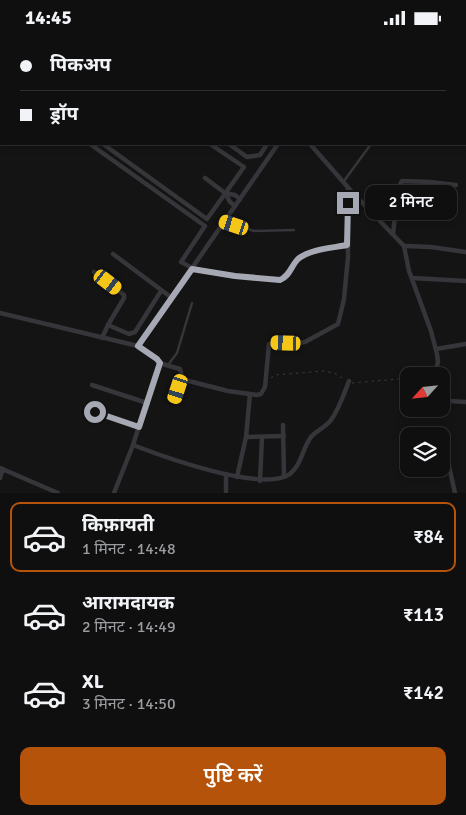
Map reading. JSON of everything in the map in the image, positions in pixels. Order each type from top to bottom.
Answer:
[{"type":"street","points":[[91,145],[205,226],[181,262],[192,269],[235,276],[280,280],[287,276],[295,263],[305,255],[347,245]]},
{"type":"street","points":[[104,145],[207,219],[244,167],[211,145]]},
{"type":"street","points":[[230,145],[247,157],[252,157],[260,155],[266,145]]},
{"type":"street","points":[[138,346],[277,145]]},
{"type":"street","points":[[311,145],[343,183],[404,246],[412,278],[436,349],[438,362],[437,367]]},
{"type":"street","points":[[205,178],[225,193],[230,202],[235,206]]},
{"type":"street","points":[[394,234],[398,188],[402,181],[456,185]]},
{"type":"street","points":[[181,379],[228,391],[257,395],[264,391],[268,344],[305,342],[338,324],[344,299],[348,188]]},
{"type":"street","points":[[225,193],[236,195],[240,199]]},
{"type":"street","points":[[404,246],[431,247],[466,252]]},
{"type":"street","points":[[113,254],[172,298]]},
{"type":"street","points":[[94,271],[124,295],[102,338]]},
{"type":"street","points":[[412,278],[466,281]]},
{"type":"street","points":[[108,325],[129,334],[135,332],[161,291]]},
{"type":"street","points":[[0,313],[138,346],[160,363],[180,369],[182,372],[181,379],[175,399]]},
{"type":"street","points":[[436,349],[466,344]]},
{"type":"street","points":[[114,493],[133,445],[160,363]]},
{"type":"street","points":[[133,445],[205,471],[260,481],[275,481],[296,468],[309,440],[333,417],[349,381]]},
{"type":"street","points":[[92,385],[147,403]]},
{"type":"street","points":[[237,477],[246,437],[250,394]]},
{"type":"street","points":[[450,401],[466,401]]},
{"type":"street","points":[[95,412],[139,427]]},
{"type":"street","points":[[283,425],[284,477]]},
{"type":"street","points":[[246,437],[284,436]]},
{"type":"street","points":[[260,481],[262,437]]},
{"type":"street","points":[[0,478],[1,469],[58,493]]},
{"type":"street","points":[[450,473],[454,493]]},
{"type":"street","points":[[226,474],[226,493]]},
{"type":"lane","points":[[343,183],[370,145]]},
{"type":"lane","points":[[224,221],[254,231],[294,230]]},
{"type":"lane","points":[[168,365],[177,353],[192,303]]},
{"type":"path","points":[[266,381],[275,375],[323,371],[334,373],[349,381],[361,383],[400,378]]},
{"type":"route","points":[[95,412],[139,427],[160,363],[138,346],[192,269],[235,276],[280,280],[287,276],[295,263],[305,255],[347,245],[348,203]]}]
